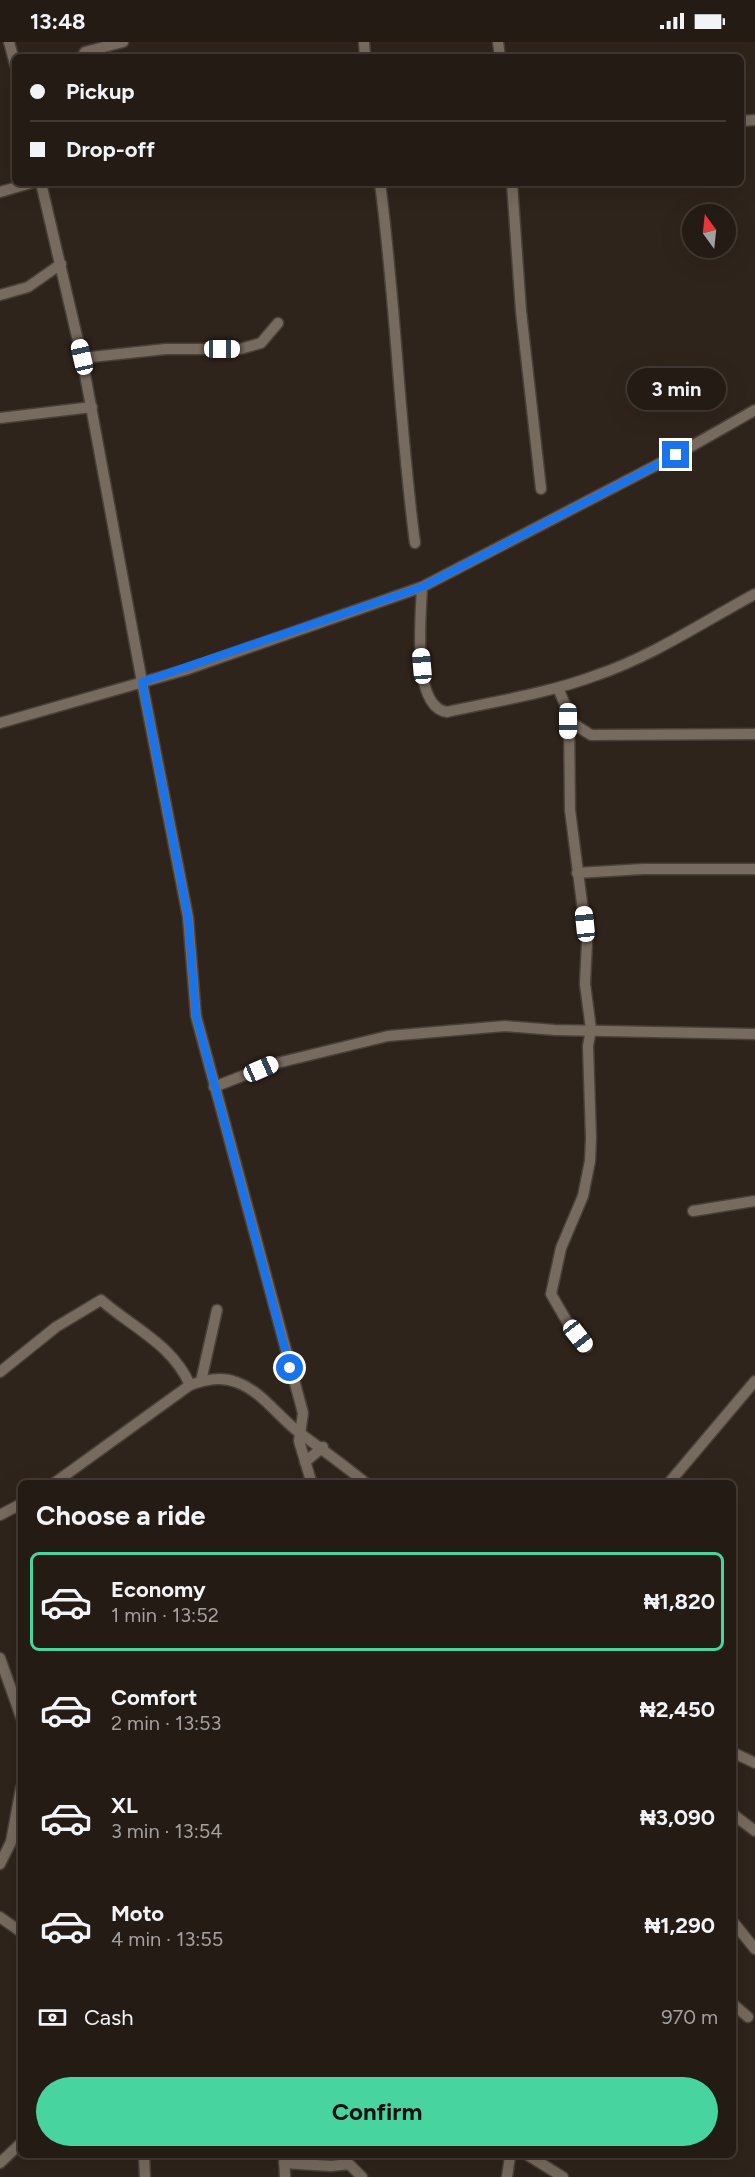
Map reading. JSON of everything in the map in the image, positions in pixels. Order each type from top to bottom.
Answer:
[{"type":"street","points":[[84,54],[123,42]]},
{"type":"street","points":[[0,192],[21,186]]},
{"type":"street","points":[[42,186],[82,357],[188,917],[196,1016],[303,1413],[300,1449],[311,1480]]},
{"type":"street","points":[[380,186],[390,258],[410,500],[416,543]]},
{"type":"street","points":[[512,186],[521,311],[541,489]]},
{"type":"street","points":[[0,295],[28,287],[61,264]]},
{"type":"street","points":[[82,357],[166,349],[240,349],[261,343],[278,322]]},
{"type":"street","points":[[0,418],[92,407]]},
{"type":"street","points":[[0,723],[142,682],[422,587],[646,471],[755,411]]},
{"type":"street","points":[[422,587],[421,650],[427,698],[439,711],[447,712],[558,688],[598,675],[650,653],[755,594]]},
{"type":"street","points":[[558,688],[566,706],[568,721],[570,810],[587,942],[585,984],[591,1029],[588,1046],[590,1161],[583,1196],[558,1256],[551,1294],[569,1325],[587,1347]]},
{"type":"street","points":[[568,721],[591,735],[755,734]]},
{"type":"street","points":[[577,873],[643,869],[755,869]]},
{"type":"street","points":[[214,1087],[284,1060],[388,1036],[505,1026],[555,1030],[755,1034]]},
{"type":"street","points":[[693,1211],[755,1201]]},
{"type":"street","points":[[0,1372],[56,1327],[101,1300],[150,1335],[196,1383]]},
{"type":"street","points":[[196,1383],[217,1310]]},
{"type":"street","points":[[59,1480],[196,1383],[212,1379],[236,1382],[252,1391],[300,1433],[323,1447],[362,1480]]},
{"type":"street","points":[[671,1480],[755,1381]]},
{"type":"street","points":[[305,1462],[323,1447]]},
{"type":"street","points":[[0,1515],[18,1506]]},
{"type":"street","points":[[0,1658],[18,1709]]},
{"type":"street","points":[[736,1754],[755,1763]]},
{"type":"street","points":[[0,1864],[11,1842],[18,1804]]},
{"type":"street","points":[[736,1817],[755,1831]]},
{"type":"street","points":[[0,1917],[18,1930]]},
{"type":"street","points":[[736,1925],[755,1949]]},
{"type":"street","points":[[736,2007],[748,2017]]},
{"type":"street","points":[[0,2163],[18,2146]]},
{"type":"street","points":[[144,2158],[146,2177]]},
{"type":"street","points":[[507,2177],[510,2158]]},
{"type":"street","points":[[532,2158],[563,2177]]},
{"type":"street","points":[[285,2177],[284,2159],[331,2166],[349,2164],[362,2177]]},
{"type":"route","points":[[290,1368],[228,1143],[196,1016],[188,917],[142,682],[185,670],[422,587],[676,455]]}]
